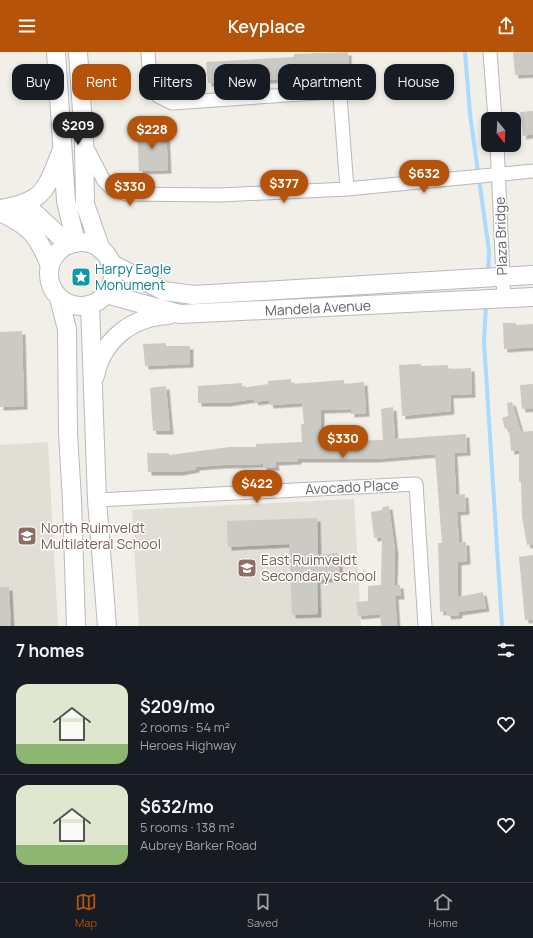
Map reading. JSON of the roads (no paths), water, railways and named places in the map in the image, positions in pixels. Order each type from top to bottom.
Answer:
[{"type":"main road","points":[[56,52],[66,201],[72,244]]},
{"type":"main road","points":[[0,210],[21,221],[42,243],[50,266],[50,283],[59,298],[68,304],[79,306],[90,305],[106,294],[111,284],[113,273],[85,204],[84,141],[78,52]]},
{"type":"main road","points":[[0,210],[25,204],[41,195],[48,186],[63,148]]},
{"type":"main road","points":[[25,204],[72,244]]},
{"type":"main road","points":[[50,266],[54,257],[72,244],[85,243],[164,291],[192,295],[533,275]]},
{"type":"main road","name":"Mandela Avenue","points":[[106,294],[180,314],[533,297]]},
{"type":"main road","points":[[59,298],[67,329],[68,434],[72,501],[76,626]]},
{"type":"main road","points":[[90,305],[97,500],[107,626]]},
{"type":"main road","points":[[93,390],[97,367],[108,347],[121,331],[138,321],[160,315],[180,314]]},
{"type":"street","points":[[148,52],[150,82],[158,96],[172,103],[331,92],[340,96],[347,189]]},
{"type":"street","points":[[490,52],[494,112]]},
{"type":"street","points":[[84,141],[96,169],[104,181],[112,189],[126,194],[221,195],[347,189],[533,171]]},
{"type":"street","name":"Plaza Bridge","points":[[497,152],[504,299]]},
{"type":"street","name":"Avocado Place","points":[[97,500],[416,484],[425,626]]},
{"type":"waterway","points":[[465,52],[470,114],[489,251],[488,274]]},
{"type":"waterway","points":[[486,303],[484,342],[502,626]]},
{"type":"place","name":"Harpy Eagle Monument","points":[[81,277]]},
{"type":"place","name":"North Ruimveldt Multilateral School","points":[[27,536]]},
{"type":"place","name":"East Ruimveldt Secondary school","points":[[247,568]]}]
